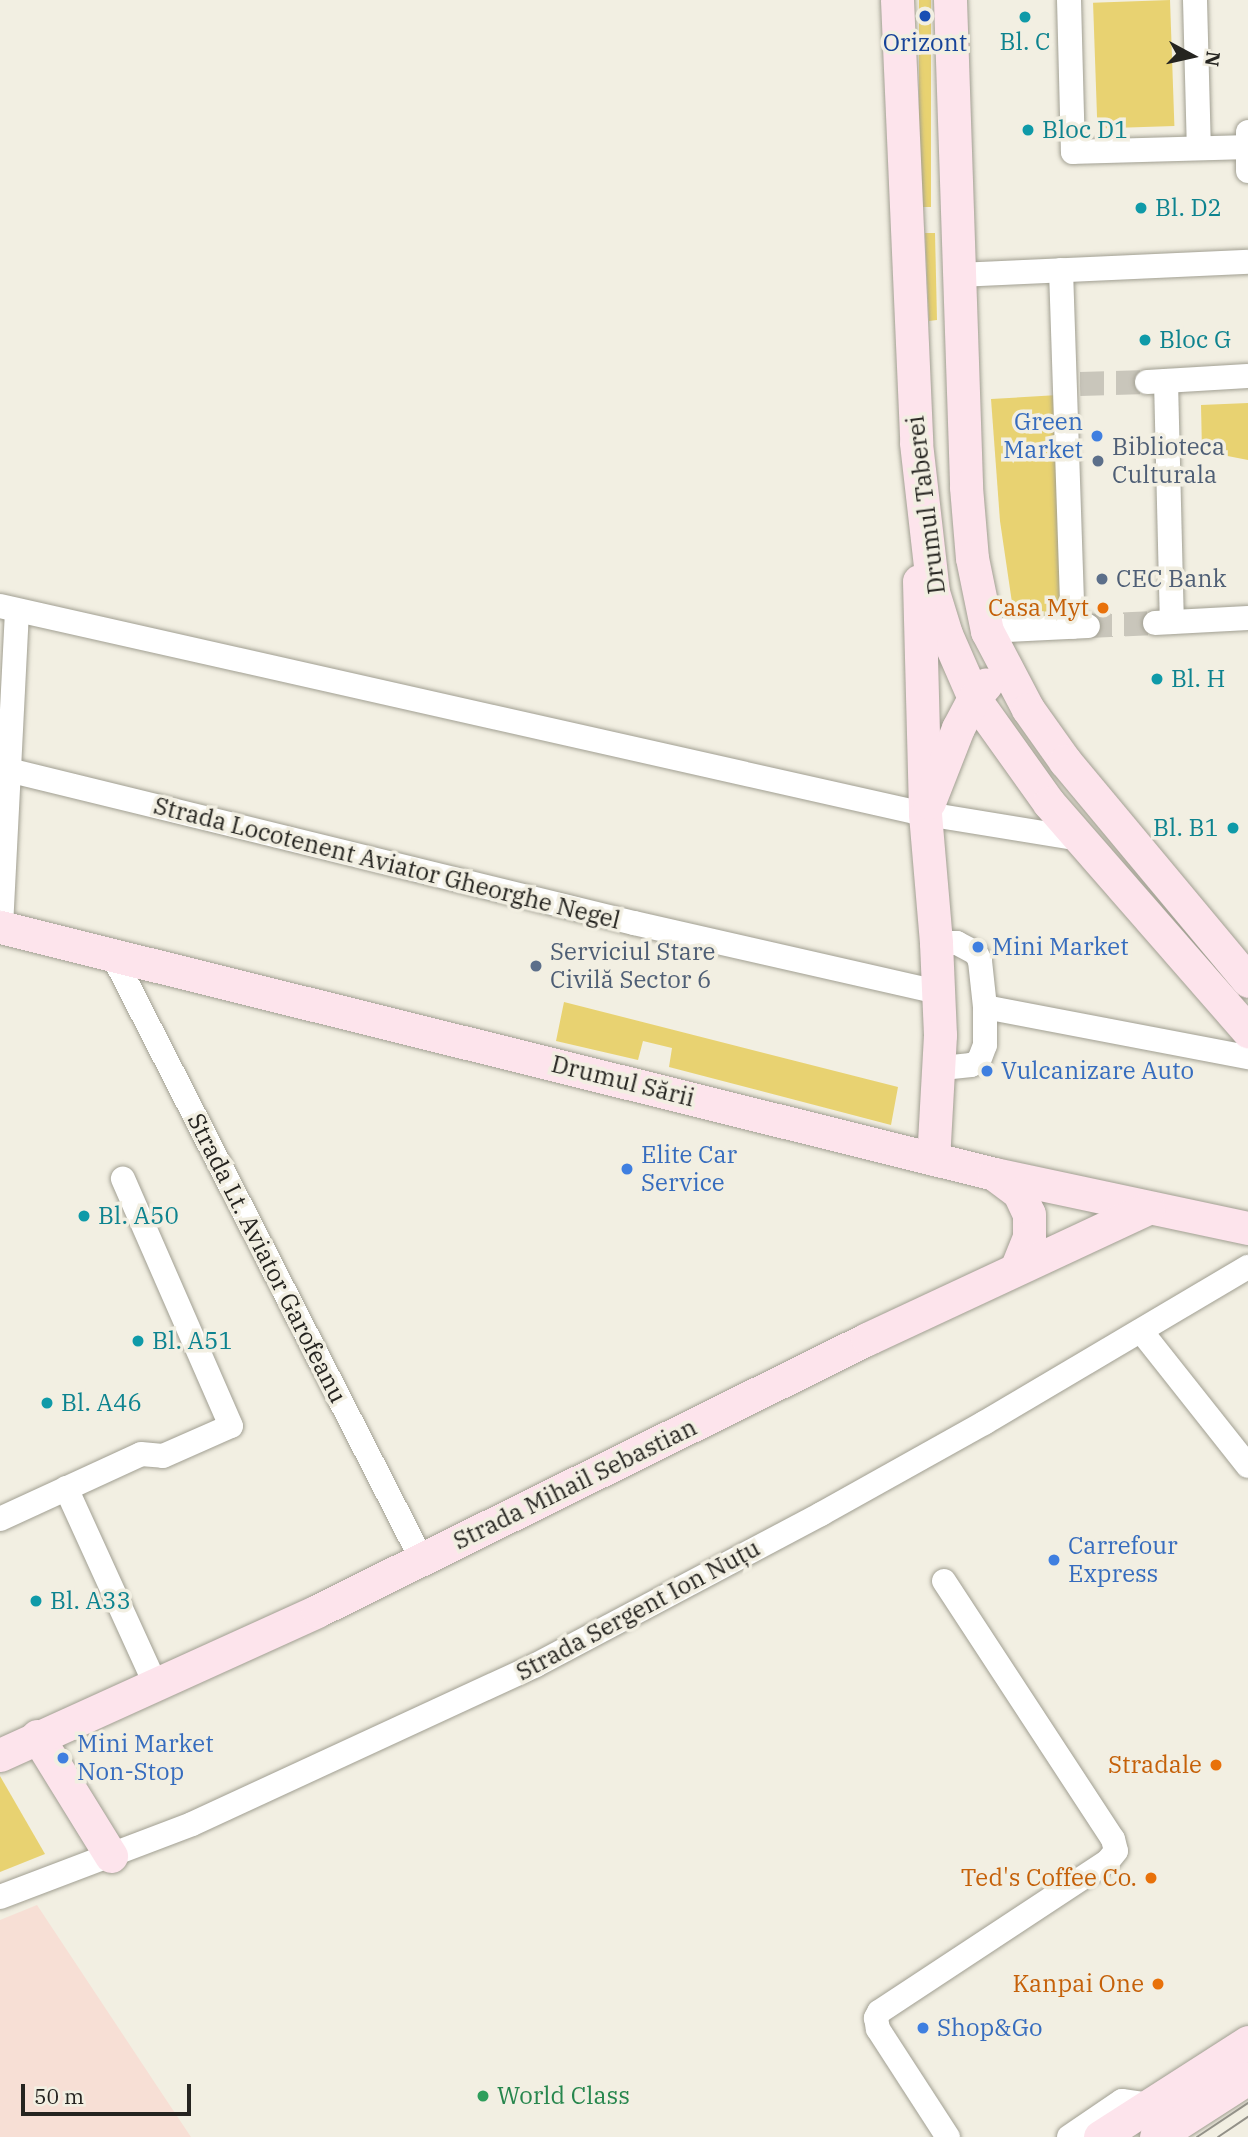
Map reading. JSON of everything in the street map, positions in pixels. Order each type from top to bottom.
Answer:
[{"type":"main road","name":"Drumul Taberei","points":[[897,0],[916,443],[933,592],[946,634],[974,698],[997,734],[1079,839],[1248,1031]]},
{"type":"main road","name":"Drumul Taberei","points":[[950,0],[969,525],[978,599],[987,631],[1028,709],[1065,761],[1248,981]]},
{"type":"main road","points":[[907,223],[958,220]]},
{"type":"main road","points":[[916,443],[938,816],[936,943],[940,1068],[933,1159]]},
{"type":"main road","points":[[938,816],[958,728],[974,698],[1003,665]]},
{"type":"main road","name":"Drumul Sării","points":[[0,927],[994,1174],[1248,1228]]},
{"type":"main road","points":[[994,1174],[1018,1193],[1029,1214],[1029,1237],[1017,1267]]},
{"type":"main road","name":"Strada Mihail Sebastian","points":[[0,1755],[422,1560],[1017,1267],[1148,1208]]},
{"type":"main road","points":[[37,1736],[111,1856]]},
{"type":"main road","points":[[1100,2137],[1248,2042]]},
{"type":"main road","points":[[1156,2137],[1248,2078]]},
{"type":"street","points":[[1069,0],[1073,152],[1247,147]]},
{"type":"street","points":[[1195,0],[1199,148]]},
{"type":"street","points":[[1248,131],[1248,171]]},
{"type":"street","points":[[959,275],[1248,262]]},
{"type":"street","points":[[987,631],[1080,627],[1072,385],[1061,270]]},
{"type":"street","points":[[1248,376],[1156,382],[1164,623],[1248,618]]},
{"type":"street","points":[[0,927],[9,608],[938,816],[1079,839]]},
{"type":"street","name":"Strada Locotenent Aviator Gheorghe Negel","points":[[5,770],[634,923],[939,992]]},
{"type":"street","points":[[936,943],[957,943],[976,953],[985,1007],[985,1045],[979,1061],[971,1065],[940,1068]]},
{"type":"street","name":"Strada Lt. Aviator Garofeanu","points":[[113,956],[422,1560]]},
{"type":"street","points":[[985,1007],[1248,1057]]},
{"type":"street","points":[[0,1519],[141,1454],[163,1456],[231,1426],[122,1179]]},
{"type":"street","name":"Strada Sergent Ion Nuțu","points":[[0,1897],[192,1824],[536,1665],[832,1507],[1248,1267]]},
{"type":"street","points":[[1141,1331],[1248,1466]]},
{"type":"street","points":[[66,1488],[155,1683]]},
{"type":"street","points":[[944,1581],[1113,1839],[1116,1851],[1108,1861],[879,2012],[876,2018],[878,2029],[948,2137]]},
{"type":"street","points":[[1069,2137],[1122,2102],[1150,2105]]},
{"type":"shaded area","points":[[919,0],[931,0],[931,207],[919,207]]},
{"type":"shaded area","points":[[1170,0],[1174,126],[1097,129],[1093,3]]},
{"type":"shaded area","points":[[925,233],[935,233],[937,320],[929,321]]},
{"type":"shaded area","points":[[1058,395],[1066,621],[1015,623],[1000,521],[991,399]]},
{"type":"shaded area","points":[[1248,403],[1248,460],[1202,451],[1201,405]]},
{"type":"shaded area","points":[[564,1002],[898,1087],[891,1125],[669,1067],[672,1048],[643,1041],[638,1060],[556,1041]]},
{"type":"shaded area","points":[[0,1776],[45,1854],[0,1872]]},
{"type":"shaded area","points":[[37,1905],[191,2137],[0,2137],[0,1920]]},
{"type":"tunnel","points":[[1080,384],[1147,382]]},
{"type":"tunnel","points":[[1088,626],[1155,623]]},
{"type":"tram line","points":[[1197,2137],[1248,2103]]},
{"type":"tram line","points":[[1218,2137],[1248,2117]]},
{"type":"place","name":"Orizont","points":[[925,16]]},
{"type":"place","name":"Bl. C","points":[[1025,17]]},
{"type":"place","name":"Bloc D1","points":[[1028,130]]},
{"type":"place","name":"Bl. D2","points":[[1141,208]]},
{"type":"place","name":"Bloc G","points":[[1145,340]]},
{"type":"place","name":"Green Market","points":[[1097,436]]},
{"type":"place","name":"Biblioteca Culturala","points":[[1098,461]]},
{"type":"place","name":"CEC Bank","points":[[1102,579]]},
{"type":"place","name":"Casa Myt","points":[[1103,608]]},
{"type":"place","name":"Bl. H","points":[[1157,679]]},
{"type":"place","name":"Bl. B1","points":[[1233,828]]},
{"type":"place","name":"Mini Market","points":[[978,947]]},
{"type":"place","name":"Serviciul Stare Civilă Sector 6","points":[[536,966]]},
{"type":"place","name":"Vulcanizare Auto","points":[[987,1071]]},
{"type":"place","name":"Elite Car Service","points":[[627,1169]]},
{"type":"place","name":"Bl. A50","points":[[84,1216]]},
{"type":"place","name":"Bl. A51","points":[[138,1341]]},
{"type":"place","name":"Bl. A46","points":[[47,1403]]},
{"type":"place","name":"Carrefour Express","points":[[1054,1560]]},
{"type":"place","name":"Bl. A33","points":[[36,1601]]},
{"type":"place","name":"Mini Market Non-Stop","points":[[63,1758]]},
{"type":"place","name":"Stradale","points":[[1216,1765]]},
{"type":"place","name":"Ted's Coffee Co.","points":[[1151,1878]]},
{"type":"place","name":"Kanpai One","points":[[1158,1984]]},
{"type":"place","name":"Shop&Go","points":[[923,2028]]},
{"type":"place","name":"World Class","points":[[483,2096]]}]
